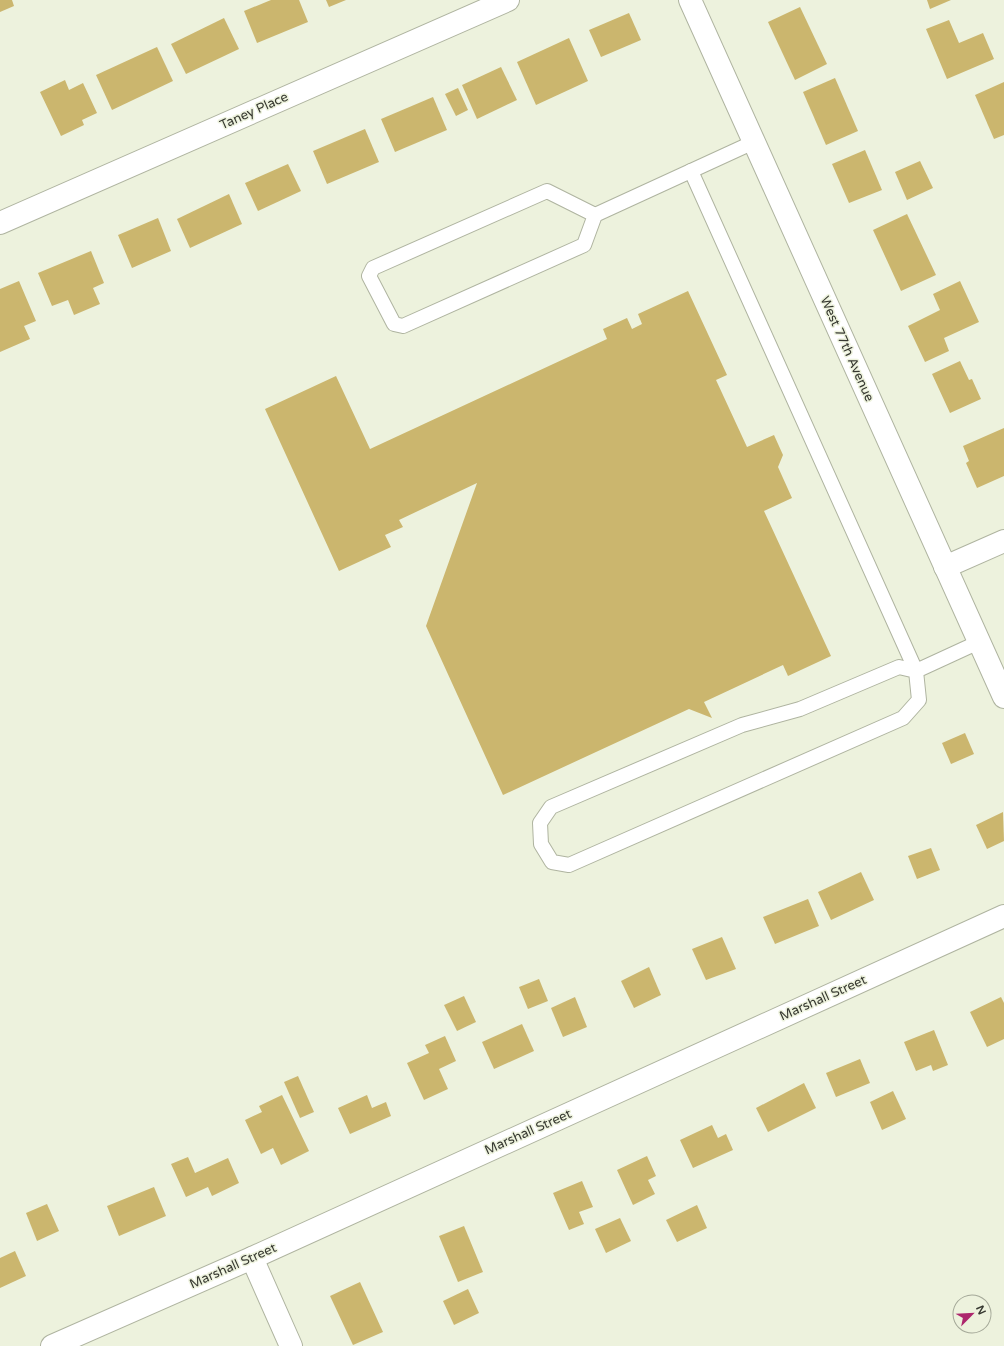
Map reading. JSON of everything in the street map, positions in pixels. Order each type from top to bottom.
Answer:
[{"type":"street","name":"Taney Place","points":[[0,223],[508,0]]},
{"type":"street","name":"West 77th Avenue","points":[[690,0],[1004,697]]},
{"type":"street","points":[[945,567],[1004,541]]},
{"type":"street","name":"Marshall Street","points":[[52,1346],[252,1258],[1004,916]]},
{"type":"street","points":[[252,1258],[291,1346]]},
{"type":"lane","points":[[595,215],[547,191],[373,268],[369,276],[394,324],[403,326],[584,245],[595,215],[754,142]]},
{"type":"lane","points":[[691,171],[916,671],[919,700],[903,718],[569,865],[552,862],[541,844],[540,822],[551,807],[742,725],[800,709],[899,667],[916,671],[979,642]]},
{"type":"building","points":[[0,0],[12,0],[14,6],[0,12]]},
{"type":"building","points":[[271,0],[299,0],[308,22],[257,43],[244,11]]},
{"type":"building","points":[[326,0],[346,0],[329,7]]},
{"type":"building","points":[[927,0],[951,0],[930,9]]},
{"type":"building","points":[[800,7],[827,64],[795,80],[768,22]]},
{"type":"building","points":[[629,13],[641,40],[601,57],[589,30]]},
{"type":"building","points":[[224,18],[239,49],[186,74],[171,44]]},
{"type":"building","points":[[949,20],[959,43],[983,33],[994,59],[947,79],[926,29]]},
{"type":"building","points":[[569,38],[588,81],[536,105],[517,62]]},
{"type":"building","points":[[157,47],[173,81],[112,110],[96,75]]},
{"type":"building","points":[[501,67],[517,100],[477,119],[462,85]]},
{"type":"building","points":[[835,78],[858,131],[826,145],[803,92]]},
{"type":"building","points":[[65,80],[69,90],[83,83],[97,113],[82,120],[84,125],[61,136],[40,92]]},
{"type":"building","points":[[1004,82],[1004,135],[994,139],[975,95]]},
{"type":"building","points":[[458,88],[468,110],[456,116],[445,94]]},
{"type":"building","points":[[433,97],[447,130],[395,152],[381,119]]},
{"type":"building","points":[[365,129],[379,162],[327,184],[313,151]]},
{"type":"building","points":[[865,150],[882,190],[849,203],[832,164]]},
{"type":"building","points":[[920,161],[933,188],[907,200],[895,172]]},
{"type":"building","points":[[288,164],[301,191],[258,211],[245,183]]},
{"type":"building","points":[[229,194],[242,224],[190,248],[177,219]]},
{"type":"building","points":[[907,214],[936,275],[901,291],[873,230]]},
{"type":"building","points":[[158,218],[171,251],[132,268],[118,235]]},
{"type":"building","points":[[91,251],[104,283],[93,288],[100,304],[74,315],[68,300],[52,306],[38,273]]},
{"type":"building","points":[[19,281],[36,321],[24,326],[30,339],[0,352],[0,289]]},
{"type":"building","points":[[960,281],[979,322],[944,338],[949,351],[925,362],[908,326],[940,310],[933,294]]},
{"type":"building","points":[[688,291],[727,375],[716,380],[747,447],[774,435],[783,455],[778,467],[792,498],[764,511],[831,656],[788,676],[783,665],[704,702],[712,718],[689,709],[503,795],[426,626],[477,483],[399,520],[403,527],[385,535],[391,547],[339,571],[265,409],[336,376],[370,449],[607,339],[603,329],[627,318],[632,329],[642,324],[638,314]]},
{"type":"building","points":[[960,361],[969,380],[972,379],[981,399],[950,413],[932,374]]},
{"type":"building","points":[[1004,428],[1004,476],[977,488],[966,463],[969,461],[963,446]]},
{"type":"building","points":[[965,733],[974,754],[951,764],[942,743]]},
{"type":"building","points":[[1003,812],[1004,841],[987,849],[976,825]]},
{"type":"building","points":[[931,848],[940,870],[917,879],[908,856]]},
{"type":"building","points":[[861,872],[874,900],[831,920],[818,892]]},
{"type":"building","points":[[808,899],[819,926],[775,944],[763,917]]},
{"type":"building","points":[[722,937],[736,969],[706,980],[692,949]]},
{"type":"building","points":[[649,967],[661,995],[634,1008],[621,981]]},
{"type":"building","points":[[539,979],[548,1001],[528,1009],[519,987]]},
{"type":"building","points":[[464,996],[476,1022],[457,1031],[444,1005]]},
{"type":"building","points":[[575,997],[587,1027],[563,1037],[551,1008]]},
{"type":"building","points":[[1001,997],[1004,1003],[1004,1039],[987,1047],[970,1012]]},
{"type":"building","points":[[522,1024],[534,1051],[494,1069],[482,1042]]},
{"type":"building","points":[[934,1030],[948,1065],[933,1071],[931,1065],[916,1071],[904,1042]]},
{"type":"building","points":[[445,1036],[456,1061],[439,1069],[448,1089],[424,1100],[407,1063],[429,1053],[425,1045]]},
{"type":"building","points":[[860,1059],[870,1083],[836,1097],[826,1073]]},
{"type":"building","points":[[298,1076],[314,1112],[300,1118],[284,1082]]},
{"type":"building","points":[[804,1083],[816,1108],[768,1132],[756,1108]]},
{"type":"building","points":[[893,1091],[906,1119],[882,1130],[870,1102]]},
{"type":"building","points":[[282,1095],[309,1151],[281,1165],[273,1148],[261,1154],[245,1120],[262,1112],[259,1106]]},
{"type":"building","points":[[367,1095],[372,1108],[386,1102],[391,1116],[350,1134],[338,1108]]},
{"type":"building","points":[[712,1125],[718,1138],[726,1134],[733,1150],[693,1168],[680,1140]]},
{"type":"building","points":[[647,1156],[656,1176],[648,1180],[655,1194],[633,1205],[617,1170]]},
{"type":"building","points":[[188,1157],[195,1173],[228,1158],[239,1183],[212,1196],[208,1187],[186,1197],[171,1164]]},
{"type":"building","points":[[582,1181],[593,1207],[579,1212],[584,1224],[569,1230],[553,1193]]},
{"type":"building","points":[[154,1187],[166,1216],[119,1236],[107,1206]]},
{"type":"building","points":[[47,1204],[59,1231],[37,1241],[26,1213]]},
{"type":"building","points":[[697,1205],[707,1228],[677,1242],[666,1220]]},
{"type":"building","points":[[620,1218],[631,1241],[606,1253],[595,1229]]},
{"type":"building","points":[[464,1226],[483,1272],[458,1282],[439,1236]]},
{"type":"building","points":[[15,1251],[26,1276],[0,1288],[0,1258]]},
{"type":"building","points":[[360,1282],[383,1332],[353,1345],[330,1296]]},
{"type":"building","points":[[468,1289],[479,1313],[454,1325],[443,1301]]}]
